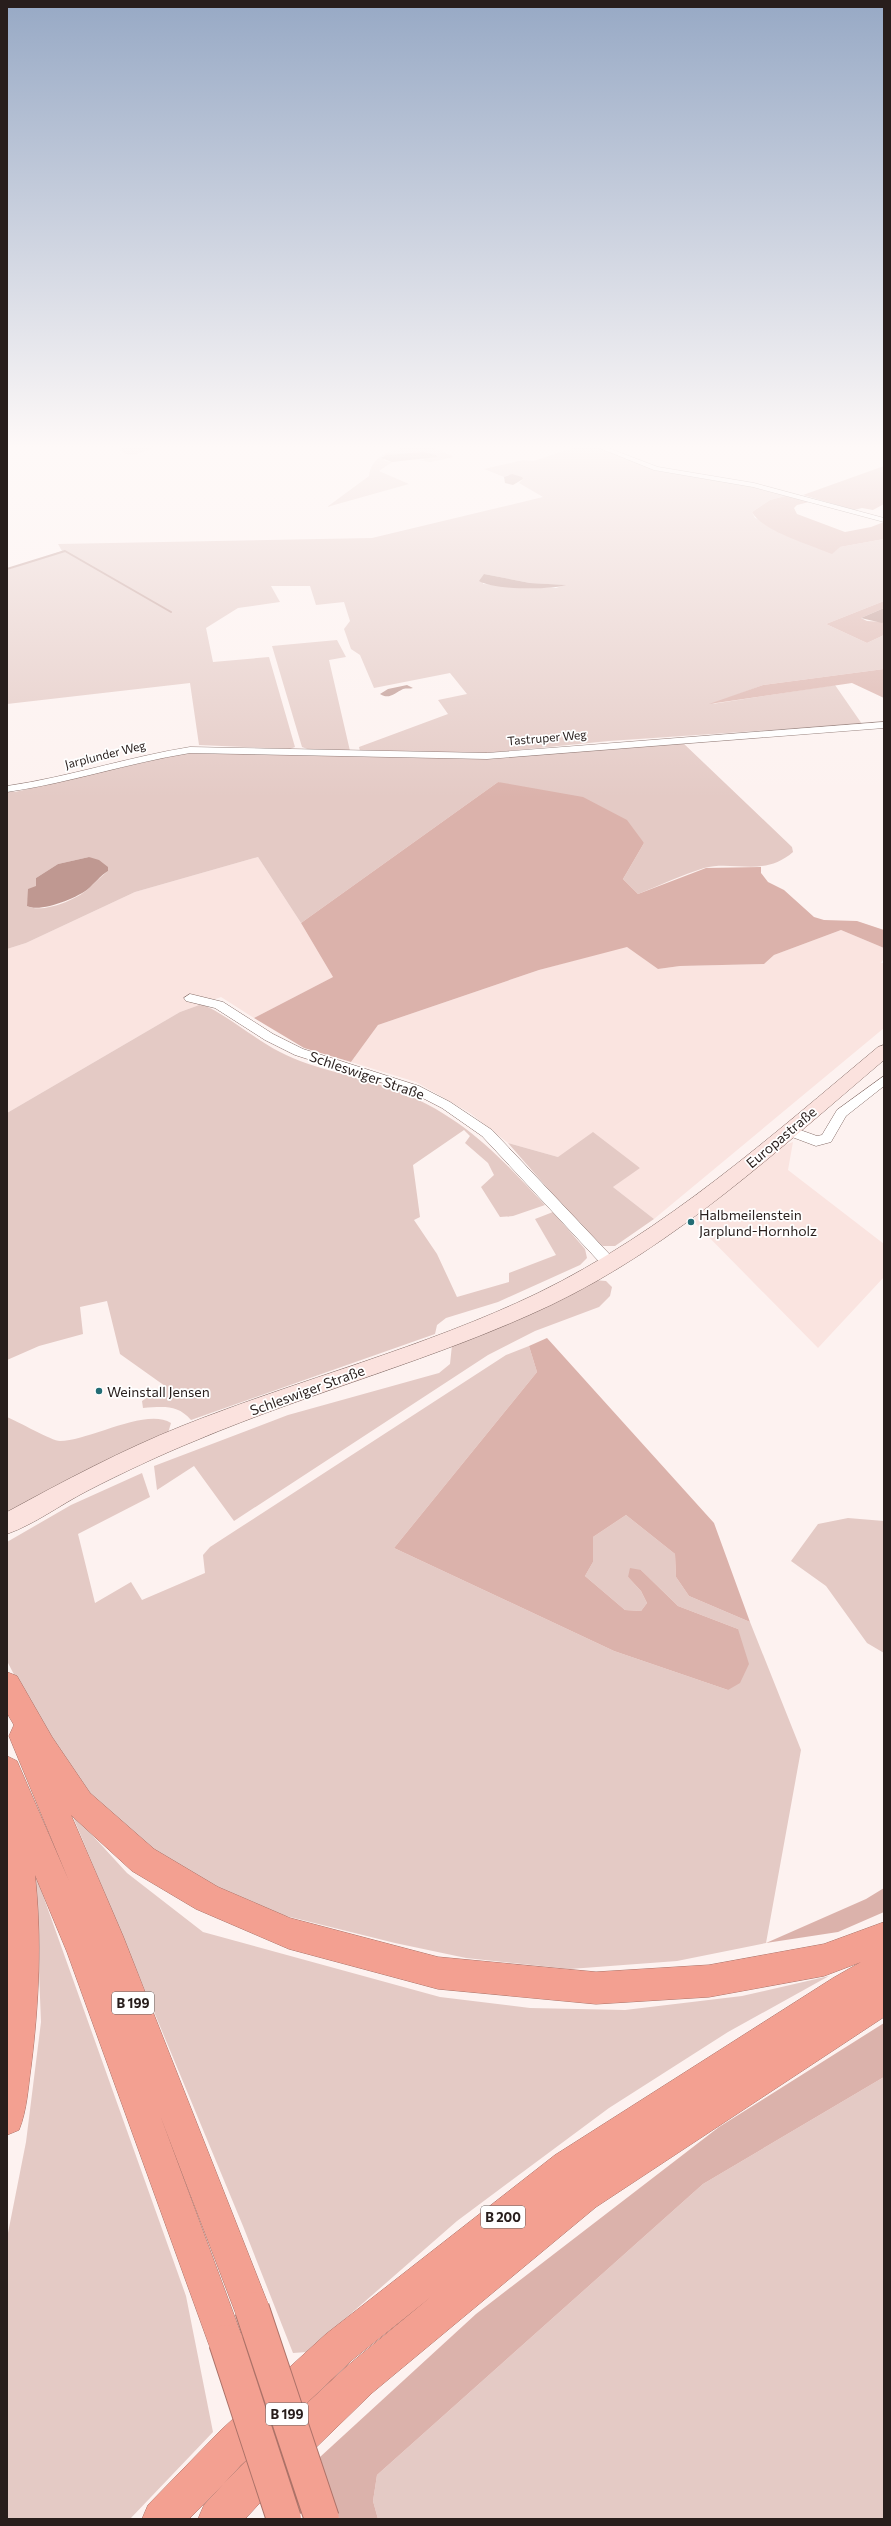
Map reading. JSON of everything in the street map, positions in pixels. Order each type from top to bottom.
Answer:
[{"type":"highway","points":[[7,1686],[42,1747],[80,1803],[143,1860],[207,1898],[289,1933],[438,1973],[596,1988],[709,1981],[824,1960],[884,1938]]},
{"type":"highway","name":"B 199","points":[[7,1700],[107,1936],[252,2309],[322,2519]]},
{"type":"highway","points":[[7,1771],[83,1952],[226,2342],[284,2519]]},
{"type":"highway","points":[[7,1814],[19,1864],[25,1939],[20,2039],[7,2118]]},
{"type":"highway","name":"B 200","points":[[162,2519],[235,2444],[339,2347],[567,2167],[844,1988],[884,1967]]},
{"type":"highway","name":"B 200","points":[[218,2519],[255,2479],[359,2380],[584,2195],[863,2011],[884,2000]]},
{"type":"main road","name":"Europastraße","points":[[676,1221],[789,1131],[884,1050]]},
{"type":"main road","name":"Schleswiger Straße","points":[[7,1524],[79,1484],[189,1433],[437,1344],[544,1299],[610,1264],[676,1221]]},
{"type":"street","name":"Tastruper Weg","points":[[211,749],[488,756],[884,725]]},
{"type":"street","name":"Jarplunder Weg","points":[[7,790],[42,784],[164,753],[211,749]]},
{"type":"street","name":"Schleswiger Straße","points":[[190,998],[219,1005],[269,1037],[299,1052],[415,1090],[468,1118],[486,1133],[610,1264]]},
{"type":"street","points":[[789,1131],[816,1141],[826,1139],[840,1113],[884,1080]]},
{"type":"shaded area","points":[[28,563],[884,563],[884,601],[826,624],[867,643],[884,635],[884,669],[763,685],[712,704],[835,685],[862,724],[609,741],[487,753],[360,751],[359,747],[448,714],[438,700],[467,694],[450,673],[374,688],[360,655],[351,649],[344,629],[350,621],[344,602],[316,605],[310,586],[271,586],[280,602],[238,608],[206,628],[213,662],[269,657],[295,747],[290,749],[199,745],[190,683],[7,704],[7,570]],"holes":[[[484,574],[530,583],[565,585],[556,588],[483,584]]]},
{"type":"shaded area","points":[[484,574],[530,583],[566,585],[548,588],[509,588],[486,584],[479,581]]},
{"type":"shaded area","points":[[884,601],[884,608],[861,618],[867,621],[884,622],[884,635],[867,643],[826,624]]},
{"type":"shaded area","points":[[884,608],[884,622],[882,623],[861,618]]},
{"type":"shaded area","points":[[337,640],[346,657],[329,660],[350,751],[310,750],[302,747],[272,646]]},
{"type":"shaded area","points":[[884,669],[884,698],[852,683],[709,704],[763,685]]},
{"type":"shaded area","points":[[407,685],[413,688],[403,689],[389,696],[383,696],[380,694],[388,689]]},
{"type":"shaded area","points":[[682,742],[792,847],[793,852],[782,860],[760,866],[715,866],[704,868],[638,894],[623,879],[644,843],[498,782],[301,923],[258,857],[135,892],[26,943],[7,949],[7,792],[15,792],[184,753],[503,758]],"holes":[[[89,857],[108,871],[82,894],[67,902],[41,908],[27,906],[29,892],[37,886],[36,878],[58,864]]]},
{"type":"shaded area","points":[[498,782],[583,797],[627,820],[644,843],[623,879],[638,894],[706,868],[761,867],[761,873],[768,882],[784,890],[814,917],[824,920],[857,921],[884,930],[884,948],[841,930],[774,955],[764,964],[680,966],[658,969],[627,947],[539,970],[378,1025],[351,1062],[304,1048],[254,1018],[333,977],[301,923]]},
{"type":"shaded area","points":[[89,857],[99,860],[108,867],[108,871],[83,893],[58,904],[40,908],[27,906],[28,889],[36,886],[36,878],[58,864]]},
{"type":"shaded area","points":[[258,857],[301,923],[333,977],[254,1018],[221,997],[180,1012],[7,1113],[7,949],[26,943],[135,892]]},
{"type":"shaded area","points":[[841,930],[884,948],[884,958],[881,963],[884,963],[884,1028],[654,1219],[613,1187],[640,1167],[558,1157],[508,1143],[470,1113],[416,1082],[351,1062],[378,1025],[539,970],[627,946],[658,969],[680,966],[764,964],[774,955]]},
{"type":"shaded area","points":[[202,1004],[280,1052],[293,1058],[392,1089],[438,1110],[458,1123],[494,1152],[545,1205],[513,1216],[500,1217],[481,1187],[494,1175],[488,1163],[465,1143],[470,1136],[464,1130],[413,1165],[420,1217],[414,1220],[437,1254],[457,1297],[509,1282],[509,1273],[556,1255],[535,1219],[553,1212],[585,1249],[587,1258],[580,1265],[498,1302],[446,1318],[437,1325],[435,1334],[191,1420],[186,1415],[175,1409],[163,1407],[143,1408],[142,1401],[165,1386],[120,1354],[107,1301],[80,1307],[83,1334],[39,1346],[7,1360],[7,1113],[180,1012]]},
{"type":"shaded area","points":[[593,1132],[640,1168],[613,1187],[654,1219],[615,1246],[603,1246],[592,1239],[508,1143],[558,1157]]},
{"type":"shaded area","points":[[793,1142],[788,1170],[884,1244],[884,1277],[818,1348],[692,1220],[782,1146]]},
{"type":"shaded area","points":[[594,1280],[606,1281],[612,1287],[610,1296],[599,1307],[535,1331],[488,1355],[234,1521],[194,1466],[157,1490],[154,1466],[288,1415],[439,1373],[450,1364],[452,1345]]},
{"type":"shaded area","points":[[547,1338],[714,1523],[750,1622],[689,1596],[676,1577],[675,1554],[626,1515],[593,1537],[593,1562],[585,1576],[625,1610],[641,1611],[647,1603],[641,1591],[628,1577],[630,1568],[641,1570],[678,1606],[738,1629],[749,1664],[740,1683],[728,1690],[614,1651],[394,1548],[537,1372],[529,1346]]},
{"type":"shaded area","points":[[529,1346],[537,1372],[394,1548],[614,1651],[728,1690],[738,1629],[678,1606],[641,1570],[628,1577],[641,1591],[647,1603],[641,1611],[625,1610],[585,1576],[593,1562],[593,1537],[626,1515],[675,1554],[676,1577],[689,1596],[750,1622],[801,1750],[766,1943],[677,1961],[570,1969],[466,1958],[395,1943],[282,1915],[192,1878],[125,1831],[87,1795],[43,1731],[7,1661],[7,1542],[71,1505],[142,1473],[150,1497],[78,1534],[95,1603],[131,1582],[142,1600],[205,1573],[203,1555],[210,1547],[506,1355]]},
{"type":"shaded area","points":[[7,1417],[50,1438],[60,1441],[72,1440],[117,1426],[147,1419],[160,1419],[171,1423],[168,1433],[7,1513]]},
{"type":"shaded area","points":[[848,1518],[884,1521],[884,1653],[867,1643],[826,1586],[791,1561],[818,1524]]},
{"type":"shaded area","points":[[71,1812],[127,1873],[203,1932],[440,1997],[530,2008],[625,2010],[742,1996],[829,1976],[728,2032],[609,2108],[457,2221],[307,2352],[293,2353],[243,2226]]},
{"type":"shaded area","points":[[35,1873],[186,2296],[213,2432],[130,2519],[7,2519],[7,2238],[26,2142],[41,2022]]},
{"type":"shaded area","points":[[884,1888],[884,1912],[838,1932],[766,1943],[866,1899]]},
{"type":"shaded area","points":[[884,2023],[884,2077],[703,2184],[377,2475],[373,2501],[378,2519],[339,2519],[320,2457],[476,2314],[719,2127]]},
{"type":"shaded area","points":[[884,2077],[884,2519],[378,2519],[373,2501],[377,2475],[703,2184]]},
{"type":"waterway","points":[[7,569],[27,563]]},
{"type":"waterway","points":[[86,563],[171,612]]},
{"type":"place","name":"Halbmeilenstein Jarplund-Hornholz","points":[[691,1222]]},
{"type":"place","name":"Weinstall Jensen","points":[[99,1391]]}]
